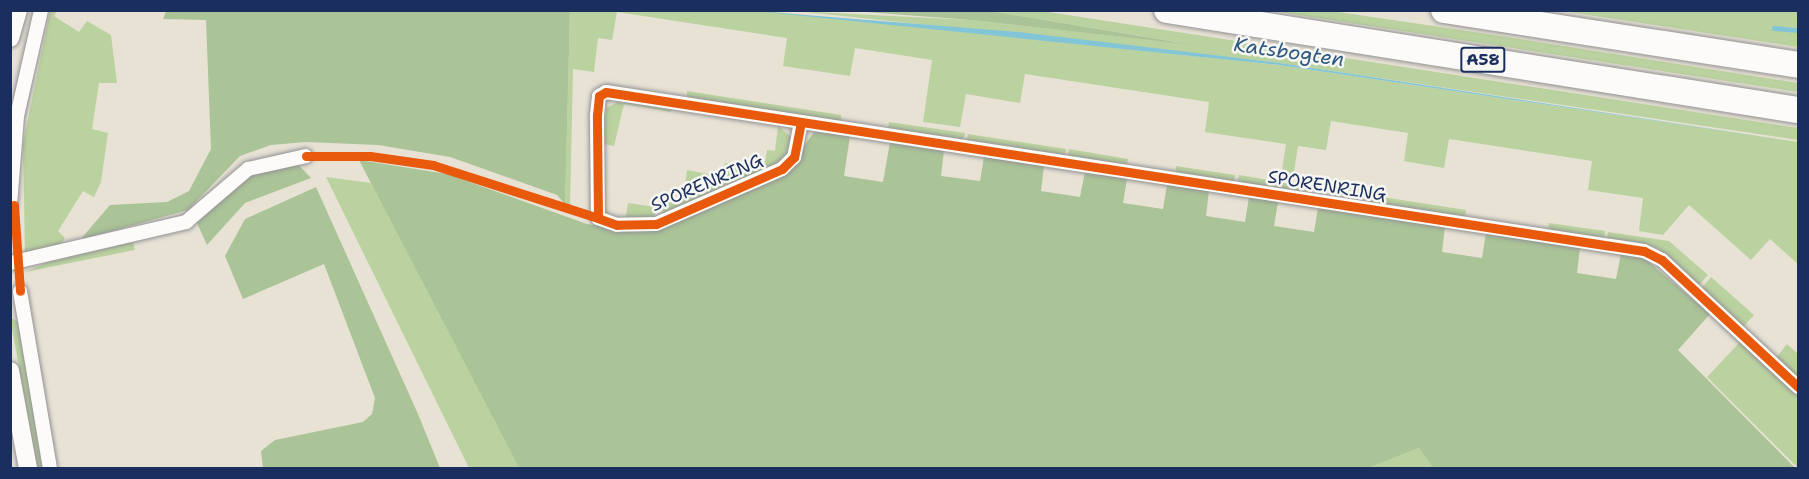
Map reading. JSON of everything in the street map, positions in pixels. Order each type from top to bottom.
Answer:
[{"type":"highway","name":"A58","points":[[1167,10],[1798,110]]},
{"type":"highway","name":"A58","points":[[1444,10],[1798,64]]},
{"type":"street","points":[[10,38],[18,10]]},
{"type":"street","points":[[12,205],[14,138],[41,10]]},
{"type":"street","name":"SPORENRING","points":[[801,122],[794,157],[782,169],[656,224],[617,225],[598,218],[597,115],[603,93],[801,122],[1644,251],[1662,260],[1798,387]]},
{"type":"street","points":[[10,263],[186,222],[254,166],[306,156]]},
{"type":"street","points":[[20,291],[17,310],[50,468]]},
{"type":"street","points":[[10,371],[28,468]]},
{"type":"green space","points":[[755,10],[1279,65],[1798,142],[1798,264],[1770,239],[1751,260],[1689,205],[1663,235],[1639,231],[1643,198],[1588,190],[1592,161],[1449,139],[1444,168],[1404,161],[1408,133],[1331,121],[1326,150],[1298,146],[1293,179],[1281,177],[1286,144],[1205,132],[1209,102],[1025,74],[1020,103],[966,94],[960,127],[923,122],[932,60],[855,48],[850,76],[783,66],[787,38],[617,12],[612,40],[598,38],[594,72],[573,69],[570,207],[565,204],[570,11]]},
{"type":"green space","points":[[50,11],[57,11],[54,16],[79,32],[87,21],[111,35],[117,83],[99,83],[92,129],[108,133],[101,182],[94,197],[83,191],[58,231],[65,238],[60,245],[25,253],[23,144]]},
{"type":"green space","points":[[166,11],[570,11],[565,204],[557,195],[450,157],[378,145],[306,142],[271,145],[240,156],[188,210],[80,240],[110,205],[167,202],[189,191],[211,149],[206,20],[163,19]]},
{"type":"green space","points":[[796,11],[971,20],[1189,44],[990,11],[1042,11],[1798,128],[1798,140],[1272,62]]},
{"type":"green space","points":[[852,11],[990,11],[1194,45],[971,20]]},
{"type":"green space","points":[[1272,11],[1332,11],[1501,36],[1798,83],[1798,92]]},
{"type":"green space","points":[[1563,11],[1798,11],[1798,28],[1792,30],[1798,31],[1798,47]]},
{"type":"green space","points":[[687,91],[841,115],[841,121],[687,98]]},
{"type":"green space","points":[[620,101],[671,109],[671,112],[624,104],[614,146],[604,144],[606,108]]},
{"type":"green space","points":[[889,122],[965,133],[963,140],[888,129]]},
{"type":"green space","points":[[778,126],[792,137],[785,160],[662,216],[665,198],[683,200],[687,170],[723,177],[725,163],[764,169],[767,150],[775,151]]},
{"type":"green space","points":[[814,132],[850,136],[844,176],[883,182],[890,142],[944,150],[941,176],[980,181],[984,157],[1044,166],[1041,191],[1080,197],[1085,172],[1127,179],[1123,203],[1163,209],[1167,185],[1209,191],[1206,216],[1245,222],[1249,197],[1278,202],[1274,226],[1314,232],[1318,208],[1445,227],[1442,252],[1482,258],[1486,233],[1580,248],[1577,273],[1616,279],[1621,254],[1643,257],[1710,314],[1678,350],[1795,468],[1433,468],[1419,448],[1368,468],[519,468],[359,160],[447,174],[587,224],[638,231],[674,224],[785,173]]},
{"type":"green space","points":[[968,134],[1066,149],[1064,156],[967,141]]},
{"type":"green space","points":[[1069,149],[1128,159],[1127,165],[1068,156]]},
{"type":"green space","points":[[295,161],[311,178],[245,203],[207,245],[197,223],[256,170]]},
{"type":"green space","points":[[1176,166],[1235,175],[1234,181],[1176,173]]},
{"type":"green space","points":[[1239,175],[1300,185],[1299,192],[1238,182]]},
{"type":"green space","points":[[326,177],[371,183],[519,468],[469,468]]},
{"type":"green space","points":[[316,187],[440,468],[263,468],[261,451],[275,440],[363,422],[372,414],[375,398],[324,264],[243,299],[225,256],[245,219]]},
{"type":"green space","points":[[1369,195],[1466,210],[1465,217],[1368,202]]},
{"type":"green space","points":[[628,203],[656,207],[654,219],[625,221]]},
{"type":"green space","points":[[1549,223],[1605,231],[1604,238],[1548,230]]},
{"type":"green space","points":[[1608,232],[1669,241],[1708,275],[1699,285],[1657,248],[1607,238]]},
{"type":"green space","points":[[133,242],[135,250],[25,272],[50,261]]},
{"type":"green space","points":[[1711,277],[1754,315],[1743,327],[1702,288]]},
{"type":"green space","points":[[10,317],[20,323],[42,468],[37,468]]},
{"type":"green space","points":[[1740,342],[1798,396],[1798,468],[1707,377]]},
{"type":"green space","points":[[1787,344],[1798,354],[1798,378],[1776,358]]},
{"type":"green space","points":[[1419,448],[1433,468],[1368,468]]},
{"type":"water","points":[[755,11],[1019,32],[1273,62],[1798,142],[1279,65]]},
{"type":"waterway","points":[[1774,28],[1798,30]]},
{"type":"cycle path","points":[[801,122],[794,157],[782,169],[656,224],[617,225],[598,218],[597,115],[599,96],[606,92],[1644,251],[1662,260],[1798,387]]},
{"type":"cycle path","points":[[306,156],[370,156],[433,165],[598,218]]},
{"type":"cycle path","points":[[14,205],[20,291]]},
{"type":"water label","name":"Katsbogten","points":[[1289,52]]}]
